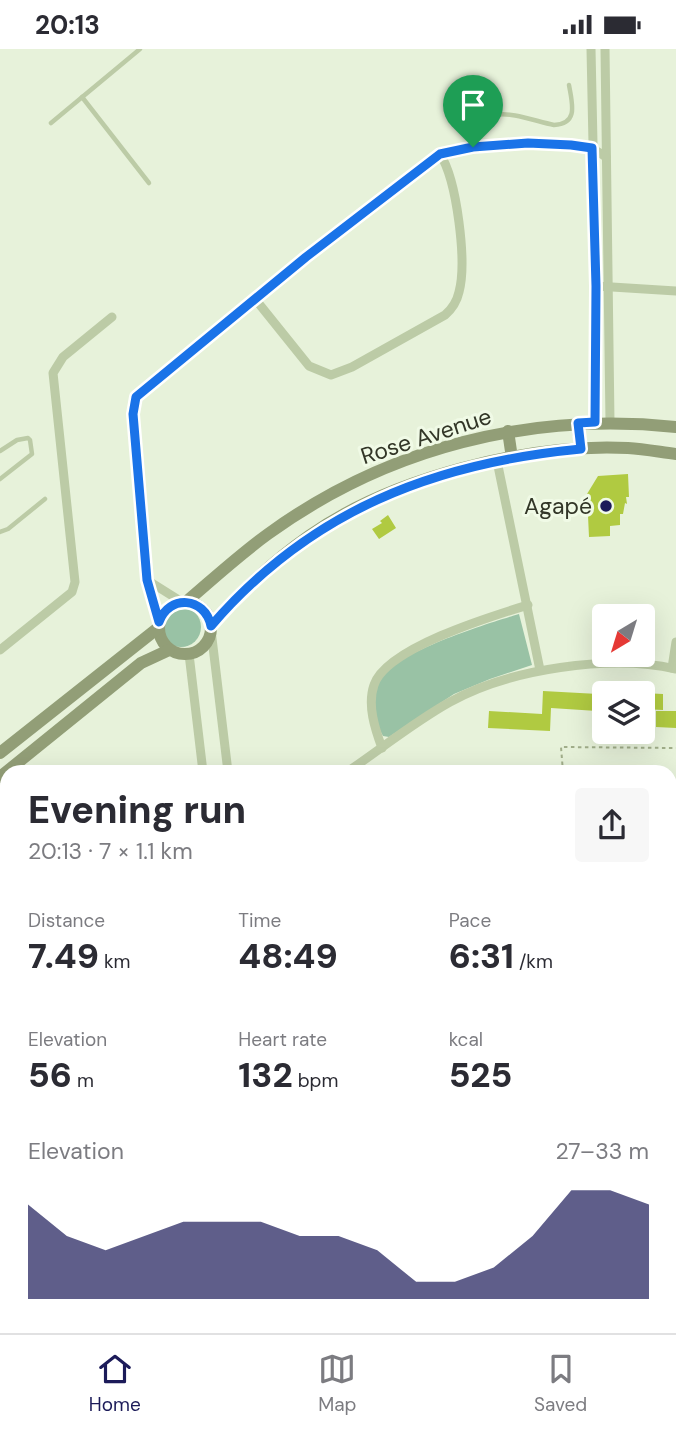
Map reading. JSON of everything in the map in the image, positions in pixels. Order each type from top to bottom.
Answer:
[{"type":"street","points":[[591,49],[596,286],[595,422]]},
{"type":"street","points":[[605,49],[610,422]]},
{"type":"street","points":[[211,628],[202,648],[190,654],[169,650],[160,638],[147,580],[133,414],[136,397],[306,257],[440,154],[473,147],[528,143],[592,148],[606,157]]},
{"type":"street","points":[[256,300],[309,366],[331,375],[352,367],[445,315],[455,303],[461,279],[460,229],[450,172],[440,154]]},
{"type":"street","points":[[596,286],[676,291]]},
{"type":"street","points":[[0,650],[72,593],[75,582],[53,373],[63,357],[112,317]]},
{"type":"street","points":[[629,422],[629,448]]},
{"type":"street","name":"Rose Avenue","points":[[184,602],[268,534],[370,474],[416,456],[508,431],[578,423],[629,422],[676,427]]},
{"type":"street","points":[[578,423],[581,449]]},
{"type":"street","points":[[508,431],[512,458]]},
{"type":"street","points":[[476,439],[479,464]]},
{"type":"street","name":"Rose Avenue","points":[[211,628],[247,585],[310,534],[381,497],[418,482],[479,464],[581,449],[629,448],[676,454]]},
{"type":"street","points":[[497,461],[540,670]]},
{"type":"street","points":[[147,580],[156,588],[184,602],[193,603],[205,612],[211,628],[227,765]]},
{"type":"street","points":[[0,753],[158,625],[167,608],[184,602]]},
{"type":"street","points":[[382,748],[373,715],[372,695],[373,686],[381,674],[401,657],[427,642],[468,624],[528,605]]},
{"type":"street","points":[[357,765],[452,701],[540,670],[624,663],[674,668],[676,642]]},
{"type":"street","points":[[15,765],[141,663],[169,650]]},
{"type":"street","points":[[190,654],[201,765]]},
{"type":"street","points":[[50,714],[64,726]]},
{"type":"lane","points":[[51,123],[139,49]]},
{"type":"lane","points":[[473,147],[478,124],[485,116],[498,113],[554,125],[561,125],[569,120],[573,109],[569,85]]},
{"type":"lane","points":[[82,97],[149,183]]},
{"type":"lane","points":[[0,451],[17,440],[28,438],[32,454],[0,479]]},
{"type":"lane","points":[[0,532],[8,529],[45,499]]},
{"type":"path","points":[[562,765],[561,747],[676,748]]},
{"type":"green space","points":[[181,607],[189,608],[195,613],[200,619],[200,635],[195,641],[189,646],[181,647],[173,646],[167,641],[162,635],[161,627],[162,619],[167,613],[173,608]]},
{"type":"green space","points":[[519,614],[532,665],[454,694],[389,737],[383,736],[377,723],[373,700],[379,679],[389,669],[404,658],[444,640]]},
{"type":"building","name":"Agapé","points":[[628,474],[629,497],[626,497],[627,504],[625,503],[623,514],[620,514],[620,525],[610,526],[610,536],[589,537],[587,494],[598,476]]},
{"type":"building","points":[[388,515],[396,528],[379,539],[372,529]]},
{"type":"building","points":[[543,691],[592,694],[592,711],[551,708],[550,731],[488,728],[489,711],[542,714]]},
{"type":"building","points":[[655,694],[663,694],[663,710],[655,710]]},
{"type":"building","points":[[656,711],[676,711],[676,728],[656,727]]},
{"type":"place","name":"Agapé","points":[[606,506]]},
{"type":"route","points":[[528,143],[592,148],[596,395],[595,422],[578,423],[581,449],[538,453],[479,464],[418,482],[381,497],[310,534],[247,585],[211,626],[209,618],[200,607],[186,602],[167,608],[159,622],[147,580],[133,414],[136,397],[395,187],[440,154],[473,147],[528,143]]}]
